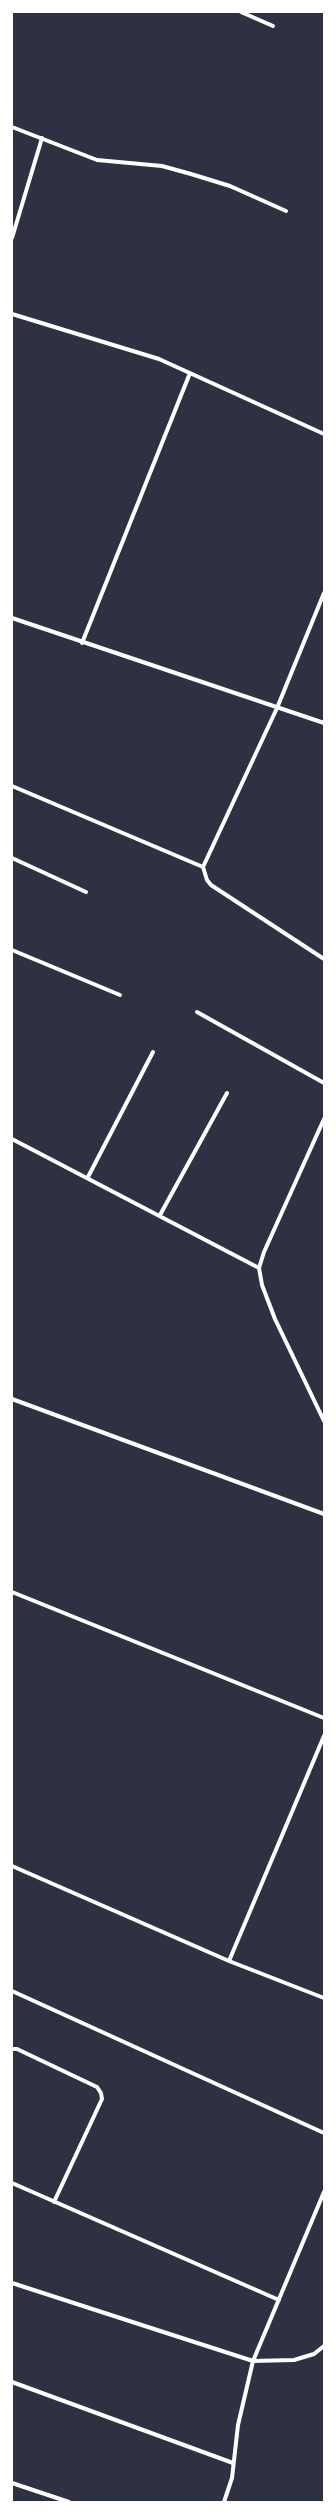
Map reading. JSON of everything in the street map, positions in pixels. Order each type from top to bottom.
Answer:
[{"type":"street","points":[[241,12],[273,26]]},
{"type":"street","points":[[12,127],[96,160],[162,166],[191,174],[230,186],[286,211]]},
{"type":"street","points":[[12,238],[42,138]]},
{"type":"street","points":[[12,314],[159,359],[324,434]]},
{"type":"street","points":[[82,643],[190,373]]},
{"type":"street","points":[[324,593],[277,708],[203,867],[207,880],[211,885],[324,959]]},
{"type":"street","points":[[12,618],[82,643],[324,723]]},
{"type":"street","points":[[12,786],[203,867]]},
{"type":"street","points":[[12,858],[86,892]]},
{"type":"street","points":[[12,950],[120,995]]},
{"type":"street","points":[[197,1012],[324,1083]]},
{"type":"street","points":[[88,1177],[153,1052]]},
{"type":"street","points":[[160,1215],[227,1093]]},
{"type":"street","points":[[324,1119],[323,1126],[264,1252],[259,1268],[262,1285],[275,1319],[324,1421]]},
{"type":"street","points":[[12,1138],[259,1268]]},
{"type":"street","points":[[12,1399],[324,1514]]},
{"type":"street","points":[[12,1592],[324,1718]]},
{"type":"street","points":[[229,1961],[324,1736]]},
{"type":"street","points":[[12,1866],[229,1961],[324,1998]]},
{"type":"street","points":[[12,1991],[324,2133]]},
{"type":"street","points":[[12,2049],[17,2049],[97,2087],[101,2093],[102,2099],[54,2202]]},
{"type":"street","points":[[12,2184],[279,2300]]},
{"type":"street","points":[[224,2502],[232,2478],[240,2412],[253,2361],[324,2192]]},
{"type":"street","points":[[12,2282],[253,2361],[294,2360],[314,2354],[324,2346]]},
{"type":"street","points":[[12,2382],[233,2463]]},
{"type":"street","points":[[12,2483],[69,2502]]}]
